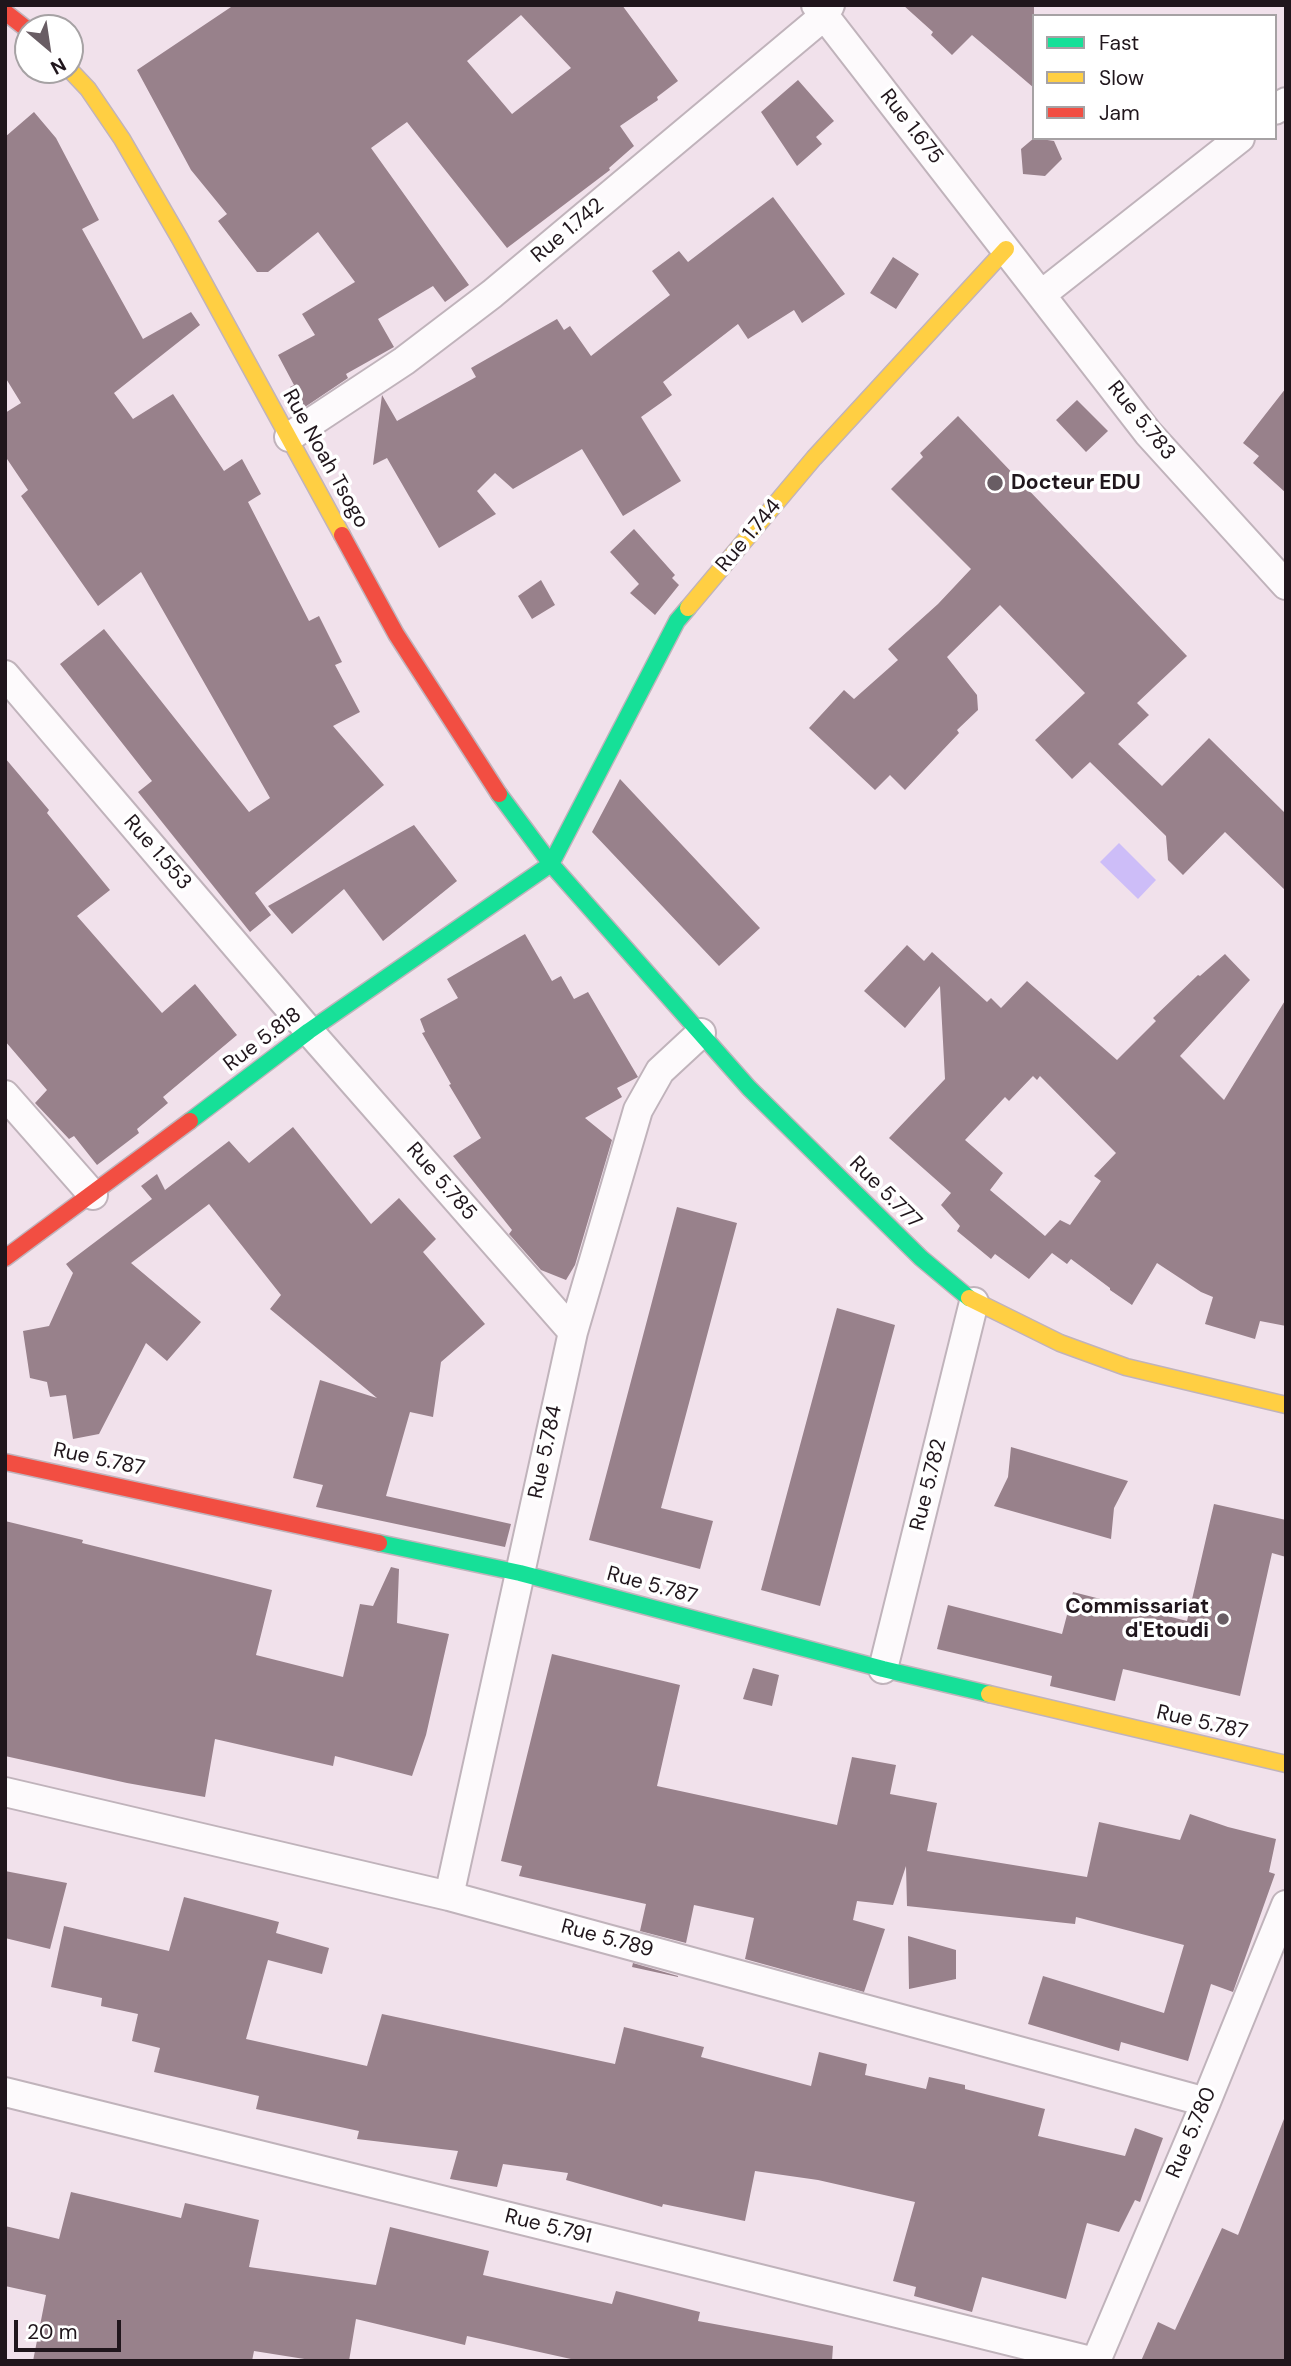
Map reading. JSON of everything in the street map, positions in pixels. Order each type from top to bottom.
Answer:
[{"type":"street","name":"Rue 1.675","points":[[823,9],[1006,249]]},
{"type":"street","name":"Rue 1.742","points":[[289,437],[404,362],[492,294],[823,9]]},
{"type":"street","name":"Rue Noah Tsogo","points":[[83,84],[122,139],[180,239],[396,634],[485,776],[551,864]]},
{"type":"street","points":[[1042,294],[1237,140]]},
{"type":"street","name":"Rue 5.783","points":[[1006,249],[1148,433],[1286,585]]},
{"type":"street","name":"Rue 1.744","points":[[551,864],[677,621],[814,458],[1006,249]]},
{"type":"street","name":"Rue 1.553","points":[[5,675],[309,1031]]},
{"type":"street","name":"Rue 5.818","points":[[5,1258],[93,1195],[309,1031],[551,864]]},
{"type":"street","name":"Rue 5.777","points":[[551,864],[749,1088],[921,1258],[974,1302],[1060,1343],[1126,1367],[1286,1405]]},
{"type":"street","name":"Rue 5.785","points":[[309,1031],[573,1332]]},
{"type":"street","name":"Rue 5.784","points":[[449,1896],[573,1332],[638,1110],[660,1072],[701,1033]]},
{"type":"street","points":[[5,1095],[93,1195]]},
{"type":"street","name":"Rue 5.782","points":[[883,1669],[974,1302]]},
{"type":"street","name":"Rue 5.787","points":[[5,1462],[520,1573],[883,1669],[1286,1764]]},
{"type":"street","name":"Rue 5.789","points":[[5,1792],[449,1896],[1206,2102]]},
{"type":"street","name":"Rue 5.780","points":[[1093,2361],[1206,2102],[1286,1905]]},
{"type":"street","name":"Rue 5.791","points":[[5,2092],[1093,2361]]},
{"type":"shaded area","points":[[1119,843],[1156,880],[1138,899],[1100,862]]},
{"type":"building","points":[[234,5],[622,5],[678,81],[657,97],[658,100],[620,126],[634,146],[609,168],[610,170],[507,248],[407,122],[371,148],[469,285],[445,302],[433,286],[378,319],[394,347],[346,374],[348,378],[302,409],[290,387],[294,385],[278,355],[315,335],[302,314],[355,282],[318,232],[268,272],[257,272],[218,221],[227,214],[191,170],[137,70]],"holes":[[[521,15],[571,68],[512,114],[467,61]]]},
{"type":"building","points":[[903,5],[1034,5],[1032,86],[972,35],[952,55],[931,35],[933,32]]},
{"type":"building","points":[[798,80],[834,121],[816,137],[822,144],[797,166],[761,112]]},
{"type":"building","points":[[34,112],[56,138],[99,220],[82,229],[143,339],[191,312],[200,325],[114,393],[133,419],[173,394],[224,471],[242,459],[261,494],[248,502],[309,621],[319,616],[342,662],[335,665],[360,712],[333,726],[384,785],[255,893],[271,915],[250,932],[138,792],[152,781],[60,664],[104,629],[249,812],[270,798],[141,572],[98,606],[21,496],[28,490],[5,456],[5,413],[21,403],[5,377],[5,137]]},
{"type":"building","points":[[1032,140],[1054,141],[1062,159],[1045,176],[1023,174],[1021,149]]},
{"type":"building","points":[[773,197],[845,294],[802,323],[794,310],[748,339],[738,324],[663,382],[672,395],[641,417],[681,481],[623,516],[582,449],[513,489],[495,473],[477,491],[496,514],[439,548],[387,458],[373,465],[382,395],[397,421],[476,377],[471,368],[557,319],[564,330],[570,326],[591,356],[670,295],[652,271],[679,251],[688,262]]},
{"type":"building","points":[[893,257],[919,274],[896,309],[870,293]]},
{"type":"building","points":[[1286,388],[1286,493],[1253,463],[1259,456],[1243,443]]},
{"type":"building","points":[[1077,400],[1108,431],[1086,452],[1056,420]]},
{"type":"building","points":[[958,416],[1187,656],[1137,703],[1149,715],[1118,744],[1162,786],[1209,738],[1286,814],[1286,891],[1225,832],[1183,875],[1168,860],[1166,836],[1090,762],[1072,779],[1035,740],[1085,693],[1000,605],[947,657],[977,695],[978,710],[905,790],[890,775],[875,790],[809,728],[844,690],[854,699],[898,660],[888,649],[938,604],[971,569],[891,489],[923,457],[920,453]]},
{"type":"building","points":[[634,529],[675,575],[672,578],[679,585],[655,615],[630,593],[639,584],[610,552]]},
{"type":"building","points":[[541,580],[555,605],[532,619],[518,596]]},
{"type":"building","points":[[5,758],[110,890],[77,916],[162,1013],[195,984],[237,1035],[163,1097],[168,1103],[137,1129],[139,1133],[97,1165],[74,1136],[69,1139],[35,1103],[47,1090],[5,1041]]},
{"type":"building","points":[[620,779],[760,928],[719,966],[592,832]]},
{"type":"building","points":[[414,825],[457,881],[383,941],[344,889],[292,934],[268,906]]},
{"type":"building","points":[[525,934],[552,981],[561,976],[574,999],[588,992],[638,1077],[617,1088],[622,1097],[585,1118],[612,1140],[575,1265],[566,1280],[541,1270],[509,1234],[512,1230],[453,1156],[481,1138],[422,1033],[425,1032],[420,1019],[458,998],[447,979]]},
{"type":"building","points":[[907,945],[924,961],[932,952],[987,1002],[991,998],[1001,1008],[1027,981],[1117,1060],[1156,1021],[1153,1018],[1198,975],[1225,954],[1250,980],[1180,1056],[1224,1100],[1286,999],[1286,1326],[1260,1321],[1255,1339],[1205,1324],[1213,1297],[1157,1263],[1132,1305],[1071,1259],[1067,1264],[1052,1253],[1029,1279],[995,1254],[991,1259],[957,1231],[960,1226],[941,1205],[951,1193],[889,1138],[945,1079],[940,986],[905,1028],[864,991]],"holes":[[[1033,1076],[1037,1080],[1040,1076],[1116,1153],[1094,1176],[1101,1181],[1070,1225],[1060,1220],[1045,1236],[990,1190],[1003,1173],[965,1140],[1005,1097],[1009,1101]]]},
{"type":"building","points":[[293,1127],[371,1224],[399,1198],[436,1239],[423,1252],[485,1324],[441,1362],[433,1417],[410,1412],[386,1496],[511,1524],[505,1547],[316,1507],[323,1485],[293,1478],[320,1380],[377,1398],[270,1309],[281,1295],[209,1204],[131,1263],[201,1322],[167,1361],[146,1343],[99,1434],[73,1439],[66,1395],[50,1397],[47,1382],[30,1378],[23,1331],[49,1326],[73,1273],[66,1264],[152,1199],[141,1186],[157,1174],[165,1190],[229,1141],[249,1163]]},
{"type":"building","points":[[677,1207],[737,1223],[661,1508],[713,1521],[700,1569],[589,1540]]},
{"type":"building","points":[[837,1308],[895,1325],[820,1606],[761,1590]]},
{"type":"building","points":[[1011,1447],[1128,1481],[1114,1508],[1111,1539],[994,1506],[1008,1477]]},
{"type":"building","points":[[1214,1504],[1286,1520],[1286,1557],[1272,1553],[1240,1696],[1123,1669],[1115,1701],[1050,1686],[1052,1676],[937,1649],[948,1605],[1062,1634],[1073,1592],[1187,1621]]},
{"type":"building","points":[[5,1521],[272,1590],[256,1655],[343,1677],[360,1604],[373,1606],[391,1567],[399,1569],[397,1623],[449,1634],[426,1735],[412,1776],[335,1756],[333,1766],[215,1739],[205,1797],[5,1756]]},
{"type":"building","points":[[552,1654],[680,1685],[657,1786],[837,1825],[852,1757],[896,1765],[890,1794],[937,1803],[927,1851],[1087,1877],[1099,1822],[1180,1840],[1190,1814],[1276,1839],[1269,1872],[1275,1874],[1233,1992],[1211,1984],[1188,2061],[1121,2042],[1119,2051],[1028,2024],[1043,1976],[1164,2013],[1184,1945],[1076,1917],[1075,1924],[907,1906],[906,1866],[893,1905],[857,1901],[853,1920],[885,1929],[864,1992],[745,1959],[754,1918],[694,1905],[686,1943],[640,1931],[646,1904],[519,1876],[522,1866],[501,1861]]},
{"type":"building","points":[[753,1668],[779,1675],[772,1706],[743,1699]]},
{"type":"building","points":[[5,1871],[67,1883],[50,1949],[5,1938]]},
{"type":"building","points":[[184,1897],[279,1922],[276,1933],[329,1948],[322,1974],[268,1960],[246,2039],[367,2066],[382,2014],[615,2064],[624,2027],[704,2047],[701,2057],[811,2086],[819,2052],[867,2064],[865,2075],[926,2089],[929,2077],[965,2085],[965,2089],[1045,2109],[1038,2136],[1125,2156],[1135,2128],[1163,2138],[1140,2202],[1135,2200],[1119,2232],[1087,2223],[1066,2299],[982,2277],[972,2312],[914,2296],[916,2287],[893,2281],[915,2202],[818,2180],[755,2171],[745,2221],[663,2204],[662,2207],[566,2180],[568,2173],[503,2164],[497,2187],[450,2179],[458,2151],[357,2139],[359,2131],[256,2109],[259,2096],[154,2072],[160,2048],[132,2041],[138,2014],[101,2006],[102,1998],[51,1987],[64,1926],[169,1951]]},
{"type":"building","points":[[908,1936],[956,1950],[956,1979],[909,1989]]},
{"type":"building","points":[[633,1963],[678,1976],[678,1977],[632,1967]]},
{"type":"building","points":[[1284,2119],[1286,2361],[1141,2361],[1158,2322],[1175,2330],[1222,2228],[1238,2235]]},
{"type":"building","points":[[71,2192],[181,2218],[185,2203],[259,2220],[249,2267],[376,2285],[390,2227],[489,2251],[483,2275],[612,2304],[616,2291],[700,2312],[698,2321],[833,2346],[832,2361],[580,2361],[467,2336],[465,2345],[356,2319],[349,2361],[317,2361],[254,2351],[252,2361],[33,2361],[46,2295],[5,2286],[5,2226],[59,2239]]},
{"type":"traffic: fast","points":[[190,1121],[309,1031],[551,864],[677,621],[688,608]]},
{"type":"traffic: fast","points":[[499,794],[551,864],[749,1088],[921,1258],[969,1298]]},
{"type":"traffic: fast","points":[[379,1543],[520,1573],[883,1669],[989,1694]]},
{"type":"traffic: slow","points":[[83,84],[122,139],[180,239],[342,535]]},
{"type":"traffic: slow","points":[[688,608],[814,458],[1006,249]]},
{"type":"traffic: slow","points":[[969,1298],[1060,1343],[1126,1367],[1286,1405]]},
{"type":"traffic: slow","points":[[989,1694],[1286,1764]]},
{"type":"traffic: jam","points":[[5,12],[14,19]]},
{"type":"traffic: jam","points":[[342,535],[396,634],[499,794]]},
{"type":"traffic: jam","points":[[5,1258],[190,1121]]},
{"type":"traffic: jam","points":[[5,1462],[379,1543]]},
{"type":"place","name":"Docteur EDU","points":[[995,483]]},
{"type":"place","name":"Commissariat d'Etoudi","points":[[1223,1619]]}]
